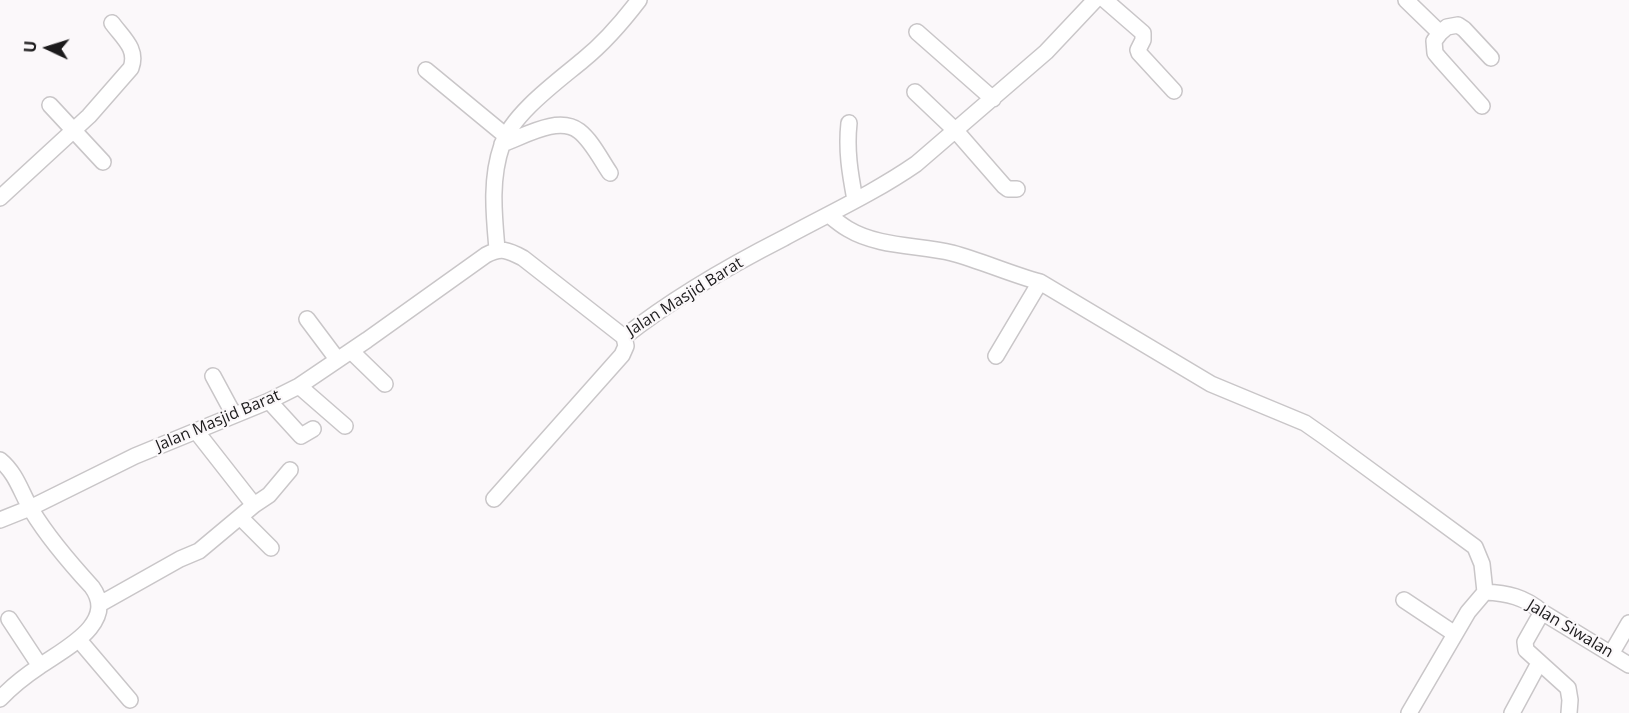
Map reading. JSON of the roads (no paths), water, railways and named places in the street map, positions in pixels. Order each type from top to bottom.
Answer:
[{"type":"street","name":"Jalan Masjid Barat","points":[[0,520],[30,508],[135,456],[234,416],[299,386],[497,249],[523,258],[624,337],[674,302],[750,256],[901,174],[956,131],[1046,52],[1095,0]]},
{"type":"street","points":[[1105,0],[1143,33],[1139,53],[1174,91]]},
{"type":"street","points":[[1406,0],[1440,33]]},
{"type":"street","points":[[497,249],[494,197],[496,170],[504,140],[519,118],[539,97],[584,59],[639,1]]},
{"type":"street","points":[[0,198],[73,130],[131,68],[134,59],[133,51],[112,23]]},
{"type":"street","points":[[1482,106],[1435,53],[1434,41],[1447,27],[1458,25],[1464,28],[1491,58]]},
{"type":"street","points":[[917,32],[993,99]]},
{"type":"street","points":[[426,70],[504,140]]},
{"type":"street","points":[[915,92],[956,131],[1004,186],[1012,190],[1017,189]]},
{"type":"street","points":[[50,105],[103,162]]},
{"type":"street","points":[[849,123],[848,163],[855,200]]},
{"type":"street","points":[[504,140],[550,126],[570,127],[578,130],[586,138],[610,173]]},
{"type":"street","points":[[829,215],[848,230],[864,236],[953,254],[1040,282],[1211,384],[1305,423],[1475,547],[1497,593],[1468,612],[1409,713]]},
{"type":"street","points":[[996,356],[1040,282]]},
{"type":"street","points":[[307,319],[337,359]]},
{"type":"street","points":[[494,499],[622,354],[626,346],[624,337]]},
{"type":"street","points":[[351,351],[385,384]]},
{"type":"street","points":[[213,376],[234,416]]},
{"type":"street","points":[[299,386],[345,426]]},
{"type":"street","points":[[269,401],[301,436],[313,429]]},
{"type":"street","points":[[196,431],[254,505]]},
{"type":"street","points":[[0,460],[15,477],[30,508],[59,551],[98,595],[100,604],[95,621],[79,640],[13,686],[0,699]]},
{"type":"street","points":[[100,604],[199,551],[269,495],[290,470]]},
{"type":"street","points":[[241,518],[271,549]]},
{"type":"street","name":"Jalan Siwalan","points":[[1497,593],[1534,605],[1629,665]]},
{"type":"street","points":[[1404,600],[1455,634]]},
{"type":"street","points":[[1542,612],[1525,642],[1526,650],[1568,688],[1569,713]]},
{"type":"street","points":[[9,619],[40,666]]},
{"type":"street","points":[[1611,654],[1629,623]]},
{"type":"street","points":[[79,640],[130,700]]},
{"type":"street","points":[[1512,713],[1539,663]]}]
